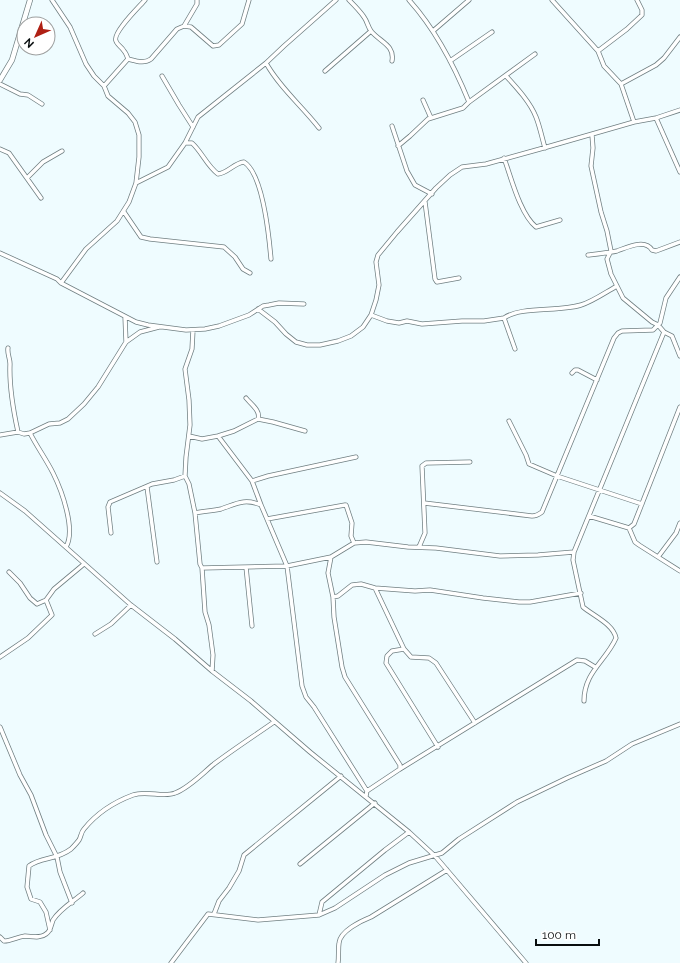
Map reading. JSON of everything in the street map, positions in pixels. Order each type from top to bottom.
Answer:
[{"type":"street","points":[[0,80],[12,60],[30,0]]},
{"type":"street","points":[[52,0],[70,27],[86,64],[94,76],[104,86],[108,96],[135,122],[139,135],[139,157],[136,183],[124,212],[117,221],[86,249],[61,283]]},
{"type":"street","points":[[128,60],[125,52],[116,42],[115,38],[126,21],[145,0]]},
{"type":"street","points":[[184,26],[197,4],[197,0]]},
{"type":"street","points":[[128,60],[143,63],[147,62],[177,29],[184,26],[191,27],[213,46],[219,45],[242,24],[250,0]]},
{"type":"street","points":[[136,183],[168,167],[185,143],[198,117],[266,63],[336,0]]},
{"type":"street","points":[[349,0],[361,13],[371,31],[391,50],[393,55],[392,61]]},
{"type":"street","points":[[409,0],[433,31],[450,61],[469,102]]},
{"type":"street","points":[[433,31],[468,0]]},
{"type":"street","points":[[552,0],[598,51],[604,66],[621,84],[634,122]]},
{"type":"street","points":[[598,51],[627,29],[642,15],[642,10],[637,0]]},
{"type":"street","points":[[325,71],[371,31]]},
{"type":"street","points":[[450,61],[492,32]]},
{"type":"street","points":[[621,84],[656,65],[664,58],[680,37]]},
{"type":"street","points":[[398,146],[431,118],[463,108],[469,102],[535,54]]},
{"type":"street","points":[[104,86],[128,60]]},
{"type":"street","points":[[266,63],[273,76],[319,128]]},
{"type":"street","points":[[162,76],[178,106],[193,127]]},
{"type":"street","points":[[506,76],[520,92],[532,110],[545,148]]},
{"type":"street","points":[[0,84],[20,94],[28,95],[42,104]]},
{"type":"street","points":[[423,100],[431,118]]},
{"type":"street","points":[[258,309],[275,322],[296,342],[307,345],[320,345],[351,336],[363,327],[376,300],[379,285],[376,262],[378,255],[397,232],[450,175],[462,167],[486,164],[634,122],[656,118],[680,110]]},
{"type":"street","points":[[656,118],[680,172]]},
{"type":"street","points":[[392,126],[407,170],[415,185],[432,194]]},
{"type":"street","points":[[592,135],[593,148],[591,166],[611,251],[607,259],[611,274],[623,298],[652,322],[658,325],[664,332],[672,336],[680,356]]},
{"type":"street","points":[[185,143],[192,143],[218,174],[227,171],[240,162],[248,164],[256,180],[264,205],[272,259]]},
{"type":"street","points":[[0,149],[9,153],[41,198]]},
{"type":"street","points":[[27,178],[43,162],[62,150]]},
{"type":"street","points":[[504,158],[519,201],[530,222],[536,226],[560,220]]},
{"type":"street","points":[[425,202],[434,279],[437,282],[459,278]]},
{"type":"street","points":[[124,212],[141,237],[224,247],[235,257],[243,269],[250,273]]},
{"type":"street","points":[[588,255],[631,246],[646,245],[652,250],[656,251],[680,242]]},
{"type":"street","points":[[0,253],[56,279],[125,317],[143,324],[193,330],[220,326],[249,315],[263,306],[279,302],[304,304]]},
{"type":"street","points":[[424,503],[536,516],[542,512],[614,338],[622,331],[654,330],[660,323],[666,298],[680,277]]},
{"type":"street","points":[[370,315],[386,321],[399,323],[407,322],[422,324],[484,321],[504,318],[518,312],[557,309],[581,305],[617,286]]},
{"type":"street","points":[[125,317],[126,342]]},
{"type":"street","points":[[504,318],[515,349]]},
{"type":"street","points":[[0,431],[2,435],[18,432],[24,434],[30,433],[49,424],[60,423],[68,420],[98,387],[126,342],[140,332],[161,326]]},
{"type":"street","points":[[193,330],[192,349],[185,369],[190,411],[185,476],[189,484],[195,513],[200,564],[202,568],[205,612],[209,625],[213,655],[212,671]]},
{"type":"street","points":[[584,701],[584,692],[595,667],[616,638],[614,631],[583,607],[573,560],[574,552],[664,332]]},
{"type":"street","points":[[8,348],[7,354],[10,363],[10,390],[18,432]]},
{"type":"street","points":[[572,373],[575,370],[578,370],[597,380]]},
{"type":"street","points":[[246,398],[258,411],[258,419]]},
{"type":"street","points":[[629,528],[634,524],[680,407]]},
{"type":"street","points":[[189,436],[202,439],[218,436],[258,419],[304,431]]},
{"type":"street","points":[[509,421],[529,464],[557,476],[642,504]]},
{"type":"street","points":[[30,433],[53,474],[65,505],[69,535],[69,541],[66,547]]},
{"type":"street","points":[[218,436],[252,481],[287,566],[291,608],[302,686],[306,697],[314,707],[367,791],[366,796]]},
{"type":"street","points":[[252,481],[268,476],[356,457]]},
{"type":"street","points":[[419,547],[425,533],[421,468],[426,463],[470,462]]},
{"type":"street","points":[[111,533],[109,503],[152,484],[174,480],[185,476]]},
{"type":"street","points":[[147,487],[158,562]]},
{"type":"street","points":[[0,493],[25,511],[131,605],[251,701],[274,722],[409,832],[447,870],[526,963]]},
{"type":"street","points":[[195,513],[221,508],[237,502],[253,502],[261,505]]},
{"type":"street","points":[[267,519],[345,505],[352,523],[351,536],[354,543]]},
{"type":"street","points":[[589,516],[629,528]]},
{"type":"street","points":[[658,557],[676,533],[680,523]]},
{"type":"street","points":[[629,528],[635,542],[680,571]]},
{"type":"street","points":[[202,568],[287,566],[331,557],[354,543],[366,542],[500,556],[574,552]]},
{"type":"street","points":[[331,557],[328,573],[333,597],[334,617],[342,667],[345,678],[400,765],[400,769]]},
{"type":"street","points":[[9,572],[20,583],[30,598],[37,604],[46,600],[54,589],[84,564]]},
{"type":"street","points":[[246,567],[252,626]]},
{"type":"street","points":[[333,597],[338,596],[352,585],[356,584],[375,588],[415,591],[430,590],[520,602],[543,600],[581,593]]},
{"type":"street","points":[[375,588],[404,649],[411,657],[429,658],[436,662],[475,723]]},
{"type":"street","points":[[0,657],[28,638],[52,615],[46,600]]},
{"type":"street","points":[[95,634],[111,624],[131,605]]},
{"type":"street","points":[[404,649],[392,651],[387,656],[386,663],[438,747]]},
{"type":"street","points":[[367,791],[577,660],[585,661],[595,667]]},
{"type":"street","points":[[50,930],[46,912],[40,902],[31,899],[27,887],[29,866],[35,861],[57,857],[70,849],[80,840],[82,831],[102,811],[134,794],[151,792],[167,794],[175,793],[183,789],[215,763],[274,722]]},
{"type":"street","points":[[171,963],[200,926],[203,918],[208,914],[258,920],[319,915],[335,908],[385,874],[409,863],[442,853],[459,839],[517,802],[606,761],[632,744],[680,724]]},
{"type":"street","points":[[0,727],[20,775],[31,795],[46,835],[57,857],[60,872],[72,903]]},
{"type":"street","points":[[214,914],[219,901],[239,871],[244,855],[341,776]]},
{"type":"street","points":[[300,864],[375,803]]},
{"type":"street","points":[[319,915],[322,902],[409,832]]},
{"type":"street","points":[[338,963],[339,942],[345,933],[360,922],[447,870]]},
{"type":"street","points":[[0,937],[4,941],[8,941],[24,936],[40,936],[46,934],[50,930],[53,920],[83,893]]}]
